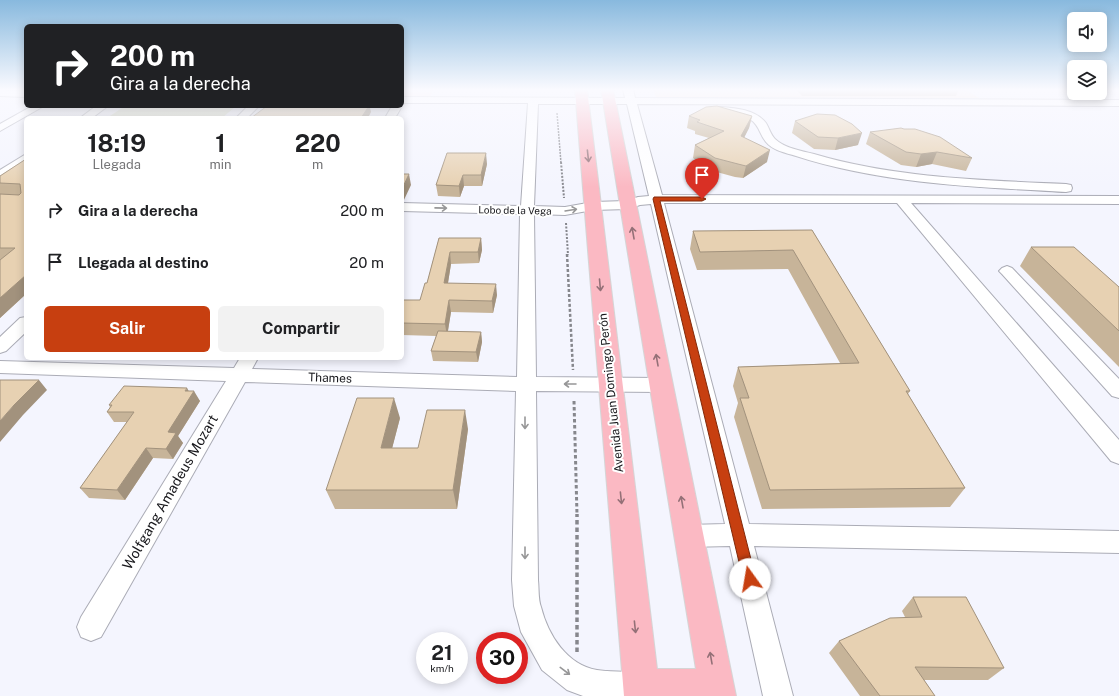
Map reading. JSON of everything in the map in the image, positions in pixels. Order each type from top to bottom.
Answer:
[{"type":"main road","name":"Avenida Juan Domingo Perón","points":[[584,121],[641,692]]},
{"type":"main road","points":[[623,121],[628,206],[717,692],[641,692]]},
{"type":"street","points":[[0,128],[12,121]]},
{"type":"street","points":[[532,121],[527,210],[525,384],[525,580],[527,606],[535,632],[552,660],[577,680],[641,692]]},
{"type":"street","points":[[630,121],[657,199],[778,696]]},
{"type":"street","points":[[759,121],[773,143],[812,157],[856,168],[926,178],[995,185],[1119,189]]},
{"type":"street","points":[[0,175],[24,159]]},
{"type":"street","points":[[628,206],[638,201],[657,199],[1119,200]]},
{"type":"street","points":[[900,199],[1119,455]]},
{"type":"street","name":"Lobo de la Vega","points":[[404,207],[565,211],[593,206],[628,206]]},
{"type":"street","points":[[1007,270],[1119,390]]},
{"type":"street","points":[[0,347],[24,324]]},
{"type":"street","name":"Thames","points":[[0,367],[244,367],[525,384],[661,385]]},
{"type":"street","name":"Wolfgang Amadeus Mozart","points":[[91,627],[244,367]]},
{"type":"street","points":[[688,536],[739,535],[1119,542]]},
{"type":"building","points":[[749,121],[741,136],[770,150],[746,166],[715,158],[695,145],[724,131],[697,122]]},
{"type":"building","points":[[796,121],[847,121],[862,133],[838,138],[818,137]]},
{"type":"building","points":[[901,128],[915,129],[940,137],[972,158],[937,152],[921,154],[906,152],[870,132]]},
{"type":"building","points":[[447,153],[486,153],[481,175],[463,175],[459,186],[436,185]]},
{"type":"building","points":[[24,160],[24,277],[0,298],[0,260],[15,248],[0,248],[0,194],[19,195],[21,193],[20,184],[0,183],[0,176]]},
{"type":"building","points":[[404,174],[409,174],[404,185]]},
{"type":"building","points":[[812,230],[910,391],[906,391],[965,488],[770,490],[740,398],[749,398],[738,367],[859,363],[793,250],[700,252],[693,231]]},
{"type":"building","points":[[439,238],[481,238],[478,252],[450,252],[444,283],[496,284],[492,301],[449,300],[445,324],[404,323],[404,300],[420,300],[425,283],[427,283]]},
{"type":"building","points":[[1031,247],[1074,247],[1119,287],[1119,331]]},
{"type":"building","points":[[438,331],[481,332],[476,352],[431,351]]},
{"type":"building","points":[[0,380],[39,380],[0,421]]},
{"type":"building","points":[[124,386],[187,388],[185,391],[194,391],[168,432],[176,433],[166,449],[146,448],[117,490],[80,488],[134,412],[107,412],[112,405],[109,405]]},
{"type":"building","points":[[357,398],[394,398],[381,448],[418,448],[427,410],[465,410],[453,490],[326,490]]},
{"type":"building","points":[[913,597],[966,597],[1004,668],[915,667],[935,696],[880,696],[839,641],[890,618],[922,617]]},
{"type":"route","points":[[702,199],[657,199],[750,579]]}]
